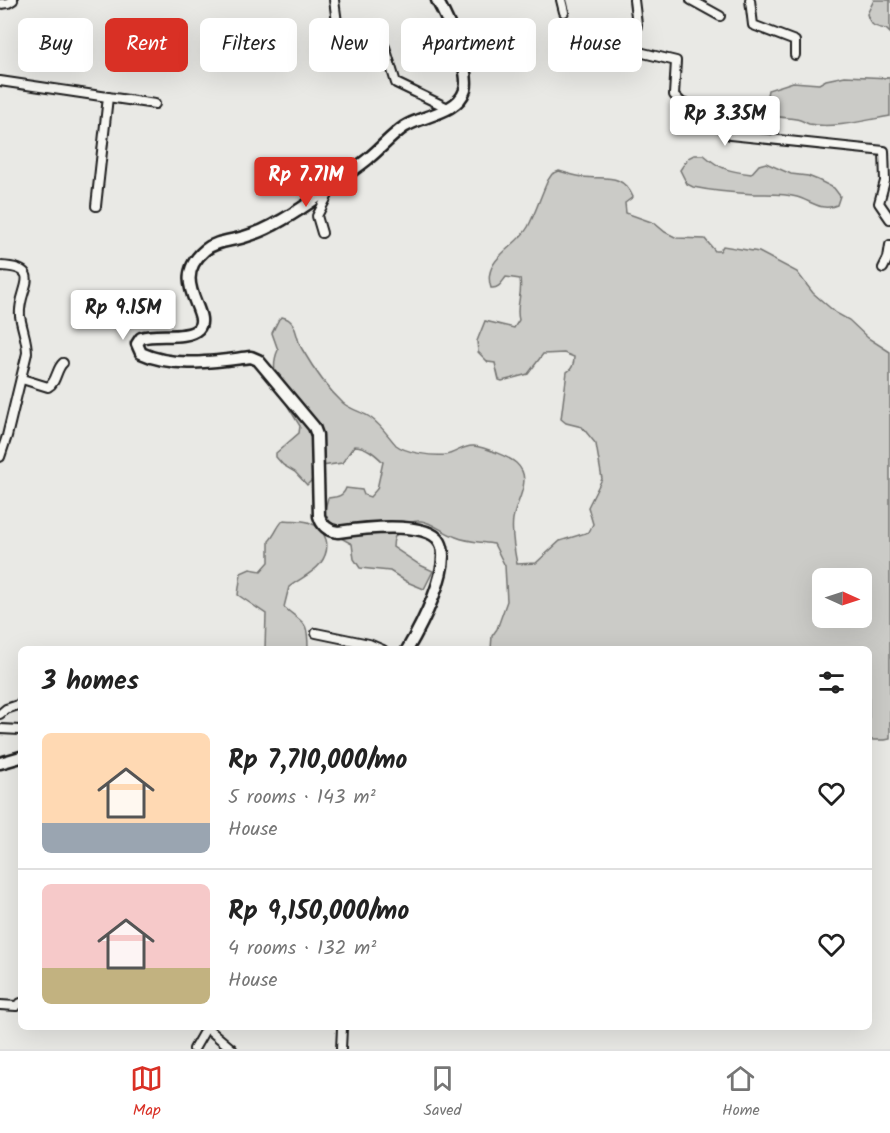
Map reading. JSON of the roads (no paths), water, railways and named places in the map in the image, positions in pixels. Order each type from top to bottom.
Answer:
[{"type":"street","points":[[0,4],[13,0]]},
{"type":"street","points":[[334,0],[336,18]]},
{"type":"street","points":[[409,646],[419,629],[440,577],[442,551],[440,542],[435,537],[391,526],[338,532],[325,528],[319,516],[314,427],[258,360],[251,357],[190,363],[168,362],[141,353],[137,344],[141,338],[149,336],[186,335],[197,330],[201,314],[191,294],[189,280],[195,261],[206,249],[272,226],[315,201],[369,159],[388,139],[406,126],[448,108],[460,99],[466,83],[454,36],[437,0]]},
{"type":"street","points":[[561,0],[564,12]]},
{"type":"street","points":[[634,0],[637,24],[632,44],[635,51],[676,61],[674,95],[676,100],[682,104],[719,111],[726,133],[884,151],[885,181],[879,203],[890,219]]},
{"type":"street","points":[[692,0],[720,16]]},
{"type":"street","points":[[750,0],[753,25],[795,41],[795,55]]},
{"type":"street","points":[[389,60],[396,83],[448,108]]},
{"type":"street","points":[[0,81],[156,104]]},
{"type":"street","points":[[96,206],[108,97]]},
{"type":"street","points":[[322,233],[317,216],[332,187]]},
{"type":"street","points":[[883,268],[888,258],[890,245]]},
{"type":"street","points":[[0,267],[18,267],[27,276],[20,314],[27,345],[22,379],[0,456]]},
{"type":"street","points":[[22,379],[48,387],[52,385],[63,363]]},
{"type":"street","points":[[316,633],[374,646]]},
{"type":"street","points":[[0,714],[18,705]]},
{"type":"street","points":[[0,729],[18,730]]},
{"type":"street","points":[[0,763],[18,758]]},
{"type":"street","points":[[0,1005],[18,1005]]},
{"type":"street","points":[[194,1049],[205,1030]]},
{"type":"street","points":[[208,1030],[232,1049]]},
{"type":"street","points":[[341,1049],[342,1030]]}]
